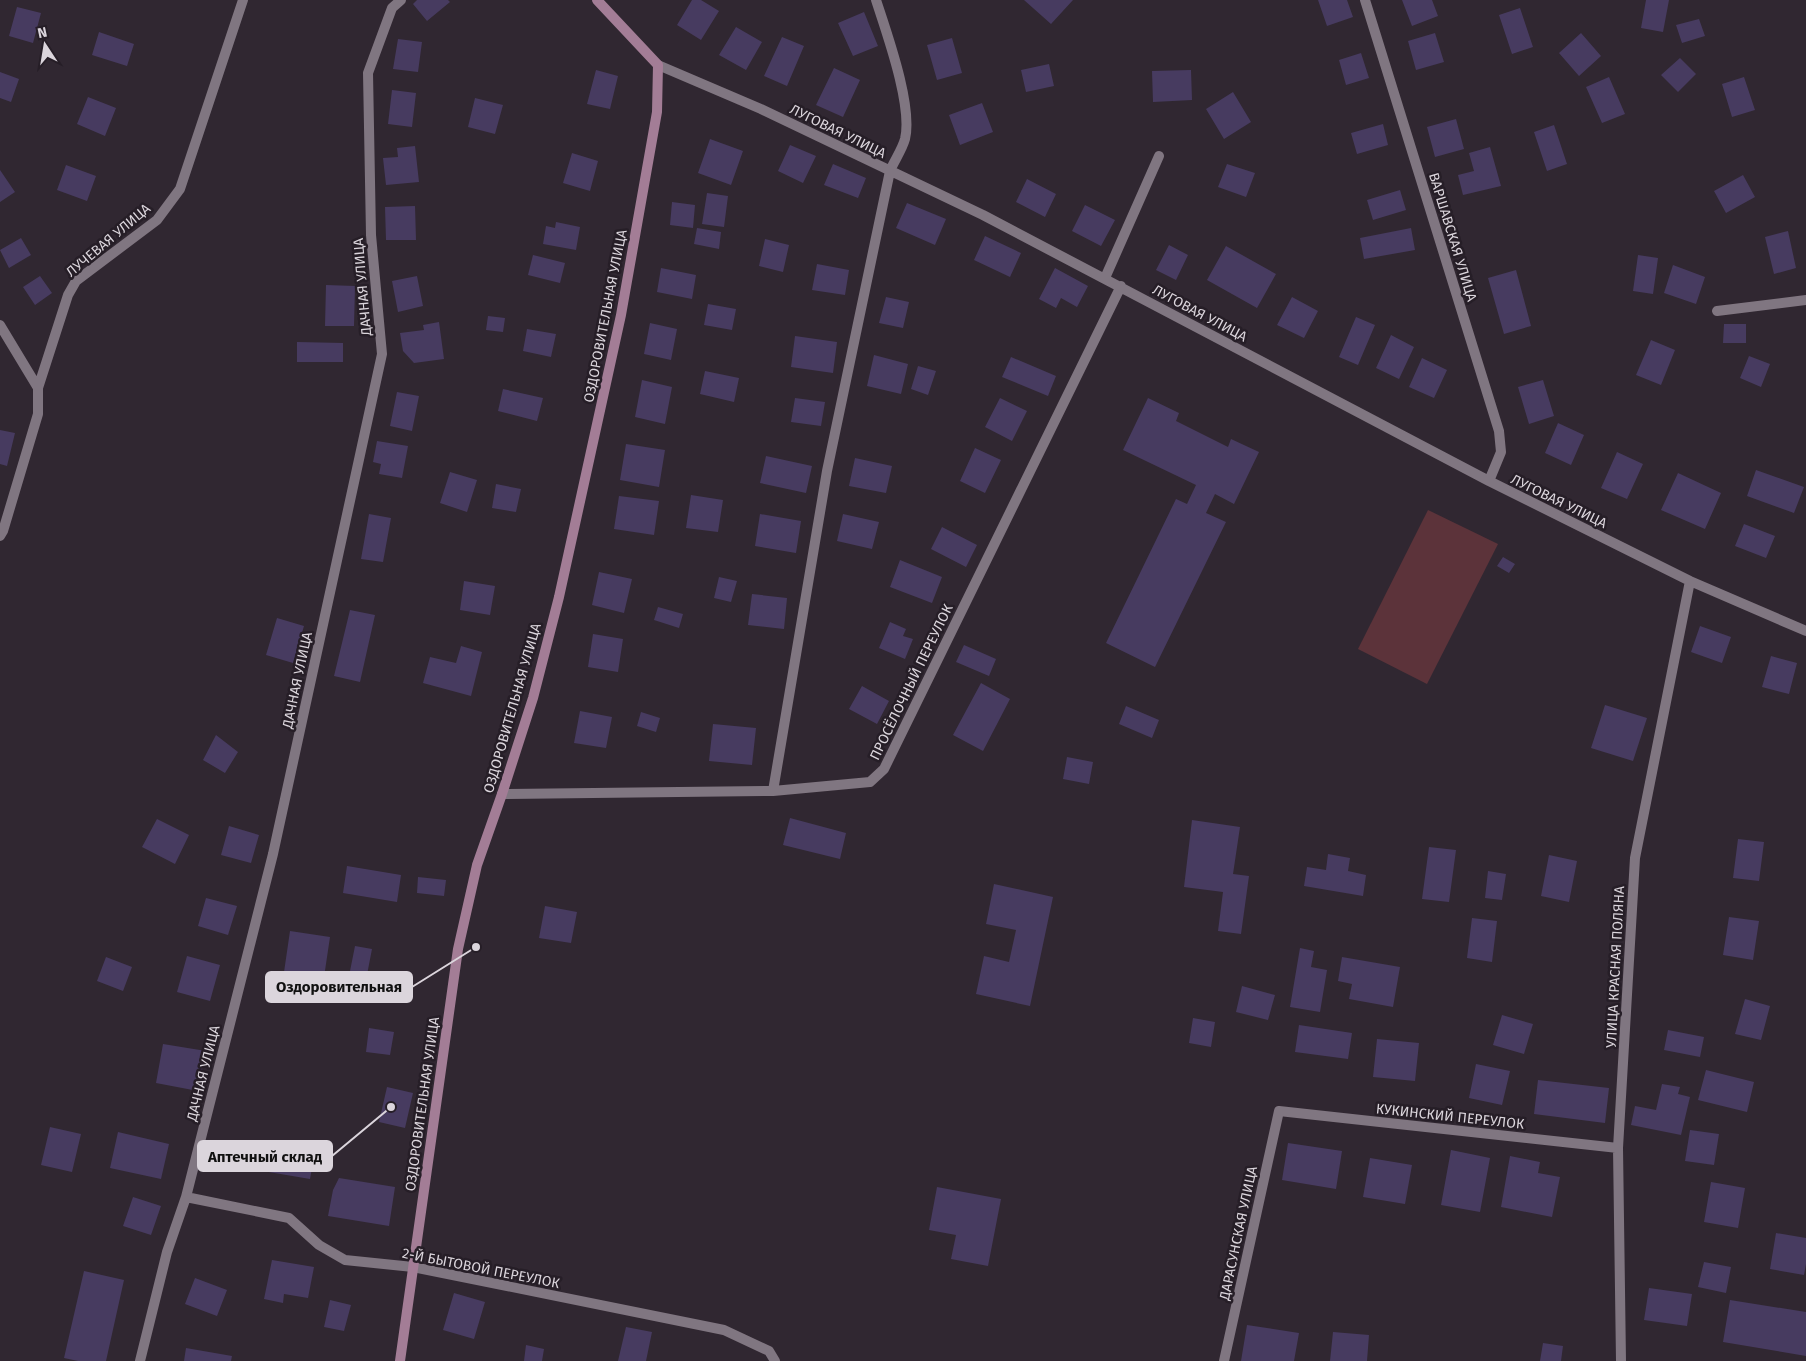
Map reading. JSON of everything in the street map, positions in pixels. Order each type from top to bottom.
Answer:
[{"type":"street","name":"ЛУЧЕВАЯ УЛИЦА","points":[[0,536],[38,414],[38,388],[68,295],[76,282],[157,220],[180,189],[244,0]]},
{"type":"street","name":"ДАЧНАЯ УЛИЦА","points":[[140,1361],[167,1252],[186,1197],[273,854],[382,354],[371,236],[368,73],[392,8],[401,0]]},
{"type":"street","name":"ЛУГОВАЯ УЛИЦА","points":[[598,0],[658,65],[761,109],[983,215],[1489,481],[1690,581],[1806,631]]},
{"type":"street","points":[[772,791],[827,471],[890,171],[904,140],[907,114],[890,40],[876,0]]},
{"type":"street","name":"ВАРШАВСКАЯ УЛИЦА","points":[[1365,0],[1499,431],[1501,452],[1489,481]]},
{"type":"street","name":"ОЗДОРОВИТЕЛЬНАЯ УЛИЦА","points":[[400,1361],[458,949],[477,865],[533,698],[558,597],[621,315],[657,112],[658,65]]},
{"type":"street","points":[[1105,278],[1159,156]]},
{"type":"street","name":"ПРОСЁЛОЧНЫЙ ПЕРЕУЛОК","points":[[502,794],[772,791],[870,782],[884,769],[1121,286]]},
{"type":"street","points":[[1717,311],[1806,300]]},
{"type":"street","points":[[0,325],[38,388]]},
{"type":"street","name":"УЛИЦА КРАСНАЯ ПОЛЯНА","points":[[1621,1361],[1618,1148],[1635,858],[1690,581]]},
{"type":"street","name":"КУКИНСКИЙ ПЕРЕУЛОК","points":[[1279,1111],[1618,1148]]},
{"type":"street","name":"ДАРАСУНСКАЯ УЛИЦА","points":[[1224,1361],[1279,1111]]},
{"type":"street","name":"2-Й БЫТОВОЙ ПЕРЕУЛОК","points":[[186,1197],[289,1218],[319,1245],[345,1260],[414,1267],[724,1330],[769,1351],[775,1361]]},
{"type":"shaded area","points":[[1428,510],[1498,544],[1427,684],[1358,649]]},
{"type":"building","points":[[417,0],[448,0],[450,2],[427,21],[413,4]]},
{"type":"building","points":[[692,0],[701,0],[719,11],[701,40],[677,25]]},
{"type":"building","points":[[1024,0],[1073,0],[1051,24]]},
{"type":"building","points":[[1318,0],[1347,0],[1353,17],[1327,26]]},
{"type":"building","points":[[1402,0],[1432,0],[1438,16],[1412,26]]},
{"type":"building","points":[[1646,0],[1669,0],[1663,32],[1641,28]]},
{"type":"building","points":[[17,7],[41,13],[33,43],[9,36]]},
{"type":"building","points":[[1520,8],[1533,47],[1512,54],[1499,15]]},
{"type":"building","points":[[864,12],[878,46],[853,56],[838,23]]},
{"type":"building","points":[[1699,19],[1705,36],[1682,43],[1676,25]]},
{"type":"building","points":[[736,27],[762,42],[746,70],[719,55]]},
{"type":"building","points":[[99,32],[134,44],[127,66],[92,55]]},
{"type":"building","points":[[1435,33],[1444,62],[1416,70],[1408,41]]},
{"type":"building","points":[[1581,33],[1601,56],[1579,76],[1559,53]]},
{"type":"building","points":[[782,37],[804,46],[787,86],[764,76]]},
{"type":"building","points":[[952,38],[962,73],[937,80],[927,45]]},
{"type":"building","points":[[398,39],[422,42],[418,72],[393,69]]},
{"type":"building","points":[[1361,53],[1369,78],[1346,85],[1339,60]]},
{"type":"building","points":[[1680,58],[1696,74],[1678,92],[1661,75]]},
{"type":"building","points":[[1049,64],[1054,86],[1026,92],[1021,70]]},
{"type":"building","points":[[834,68],[860,80],[843,117],[816,105]]},
{"type":"building","points":[[596,70],[618,76],[610,109],[587,104]]},
{"type":"building","points":[[1191,70],[1192,100],[1153,102],[1152,71]]},
{"type":"building","points":[[0,72],[19,79],[11,102],[0,98]]},
{"type":"building","points":[[1609,77],[1625,114],[1602,123],[1586,87]]},
{"type":"building","points":[[1744,77],[1755,110],[1732,117],[1722,84]]},
{"type":"building","points":[[392,90],[416,93],[412,127],[388,124]]},
{"type":"building","points":[[1233,92],[1251,122],[1224,139],[1206,109]]},
{"type":"building","points":[[88,97],[116,108],[105,136],[77,124]]},
{"type":"building","points":[[475,98],[503,105],[495,134],[468,127]]},
{"type":"building","points":[[982,103],[993,132],[960,145],[949,115]]},
{"type":"building","points":[[1456,119],[1464,149],[1435,157],[1427,127]]},
{"type":"building","points":[[1383,124],[1388,145],[1357,154],[1351,133]]},
{"type":"building","points":[[1554,125],[1567,164],[1547,171],[1534,132]]},
{"type":"building","points":[[710,139],[743,151],[731,185],[698,173]]},
{"type":"building","points":[[790,145],[816,156],[803,183],[778,171]]},
{"type":"building","points":[[415,146],[419,182],[386,185],[383,158],[398,157],[397,148]]},
{"type":"building","points":[[1490,147],[1501,186],[1463,195],[1458,175],[1474,171],[1469,153]]},
{"type":"building","points":[[572,153],[598,161],[590,191],[563,183]]},
{"type":"building","points":[[833,164],[866,178],[858,198],[824,185]]},
{"type":"building","points":[[1227,164],[1255,173],[1246,197],[1218,187]]},
{"type":"building","points":[[66,165],[96,176],[87,201],[57,190]]},
{"type":"building","points":[[0,170],[15,192],[0,202]]},
{"type":"building","points":[[1743,175],[1755,197],[1726,213],[1714,191]]},
{"type":"building","points":[[1027,179],[1056,194],[1045,217],[1016,202]]},
{"type":"building","points":[[1400,190],[1406,210],[1373,220],[1367,200]]},
{"type":"building","points":[[707,193],[728,196],[724,227],[702,224]]},
{"type":"building","points":[[672,202],[695,205],[693,228],[670,225]]},
{"type":"building","points":[[907,203],[946,219],[935,245],[896,228]]},
{"type":"building","points":[[1085,205],[1115,220],[1101,246],[1072,231]]},
{"type":"building","points":[[415,206],[416,240],[386,240],[385,207]]},
{"type":"building","points":[[556,222],[580,227],[576,250],[543,244],[546,226],[555,228]]},
{"type":"building","points":[[697,228],[721,232],[719,249],[694,244]]},
{"type":"building","points":[[1411,228],[1415,250],[1364,259],[1360,238]]},
{"type":"building","points":[[1788,231],[1796,268],[1774,274],[1765,237]]},
{"type":"building","points":[[985,236],[1021,253],[1010,277],[974,260]]},
{"type":"building","points":[[21,238],[31,255],[9,268],[0,250]]},
{"type":"building","points":[[765,239],[789,245],[783,272],[759,266]]},
{"type":"building","points":[[1169,245],[1188,255],[1176,280],[1156,270]]},
{"type":"building","points":[[1226,246],[1276,274],[1257,308],[1207,280]]},
{"type":"building","points":[[533,255],[565,263],[560,283],[528,275]]},
{"type":"building","points":[[1638,255],[1658,258],[1653,294],[1633,291]]},
{"type":"building","points":[[817,264],[849,270],[845,295],[812,290]]},
{"type":"building","points":[[1673,265],[1705,277],[1696,304],[1664,293]]},
{"type":"building","points":[[661,268],[696,275],[692,299],[657,292]]},
{"type":"building","points":[[1055,268],[1088,286],[1077,307],[1061,298],[1056,308],[1039,299]]},
{"type":"building","points":[[1516,270],[1531,326],[1504,334],[1488,278]]},
{"type":"building","points":[[40,276],[52,293],[35,305],[23,287]]},
{"type":"building","points":[[417,276],[423,306],[398,312],[392,281]]},
{"type":"building","points":[[326,285],[355,286],[354,326],[325,326]]},
{"type":"building","points":[[886,297],[909,302],[903,328],[879,323]]},
{"type":"building","points":[[1292,297],[1318,311],[1304,338],[1277,325]]},
{"type":"building","points":[[708,304],[736,309],[732,330],[704,325]]},
{"type":"building","points":[[488,316],[505,318],[503,332],[486,330]]},
{"type":"building","points":[[1356,317],[1375,325],[1358,365],[1339,357]]},
{"type":"building","points":[[439,322],[444,359],[414,363],[403,351],[400,333],[424,330],[423,325]]},
{"type":"building","points":[[650,323],[677,329],[671,360],[644,354]]},
{"type":"building","points":[[1724,324],[1746,324],[1746,343],[1723,343]]},
{"type":"building","points":[[527,329],[556,334],[551,357],[523,351]]},
{"type":"building","points":[[1391,335],[1414,347],[1399,379],[1376,368]]},
{"type":"building","points":[[795,336],[837,342],[833,373],[791,367]]},
{"type":"building","points":[[1651,340],[1675,350],[1661,385],[1636,375]]},
{"type":"building","points":[[297,342],[343,343],[343,362],[297,362]]},
{"type":"building","points":[[874,355],[908,364],[901,394],[867,386]]},
{"type":"building","points":[[1749,356],[1770,364],[1761,387],[1740,378]]},
{"type":"building","points":[[1011,357],[1056,376],[1048,396],[1002,377]]},
{"type":"building","points":[[1422,358],[1447,370],[1434,398],[1409,387]]},
{"type":"building","points":[[918,366],[936,371],[928,395],[911,389]]},
{"type":"building","points":[[705,371],[739,378],[734,402],[700,394]]},
{"type":"building","points":[[642,380],[672,387],[665,424],[635,417]]},
{"type":"building","points":[[1543,380],[1554,416],[1529,424],[1518,387]]},
{"type":"building","points":[[503,389],[543,398],[537,421],[498,411]]},
{"type":"building","points":[[397,392],[419,396],[412,431],[390,426]]},
{"type":"building","points":[[795,398],[825,402],[821,426],[791,422]]},
{"type":"building","points":[[1000,398],[1027,411],[1012,441],[985,427]]},
{"type":"building","points":[[1148,398],[1179,413],[1176,421],[1228,447],[1231,439],[1259,452],[1234,504],[1215,494],[1206,513],[1226,522],[1155,667],[1106,643],[1176,499],[1187,504],[1196,485],[1123,450]]},
{"type":"building","points":[[1558,423],[1584,435],[1571,465],[1545,453]]},
{"type":"building","points":[[0,430],[15,433],[7,466],[0,464]]},
{"type":"building","points":[[377,441],[408,446],[402,478],[379,474],[381,464],[373,462]]},
{"type":"building","points":[[626,444],[665,450],[659,487],[620,480]]},
{"type":"building","points":[[975,448],[1001,460],[985,493],[960,481]]},
{"type":"building","points":[[1617,452],[1643,464],[1627,499],[1601,488]]},
{"type":"building","points":[[766,456],[812,466],[806,493],[760,483]]},
{"type":"building","points":[[855,458],[892,466],[886,493],[849,486]]},
{"type":"building","points":[[1756,470],[1804,487],[1794,513],[1747,496]]},
{"type":"building","points":[[450,472],[477,480],[467,512],[440,503]]},
{"type":"building","points":[[1678,473],[1721,493],[1705,529],[1661,510]]},
{"type":"building","points":[[496,484],[521,489],[516,512],[492,508]]},
{"type":"building","points":[[691,495],[723,500],[718,532],[686,528]]},
{"type":"building","points":[[619,496],[659,501],[654,535],[614,529]]},
{"type":"building","points":[[369,514],[391,518],[383,562],[361,559]]},
{"type":"building","points":[[760,514],[801,521],[796,553],[755,546]]},
{"type":"building","points":[[843,514],[879,522],[872,549],[837,541]]},
{"type":"building","points":[[1744,524],[1775,536],[1766,558],[1735,546]]},
{"type":"building","points":[[942,527],[977,545],[966,567],[931,549]]},
{"type":"building","points":[[1503,557],[1515,564],[1509,573],[1497,566]]},
{"type":"building","points":[[900,560],[942,577],[932,603],[890,587]]},
{"type":"building","points":[[599,572],[632,579],[624,613],[592,605]]},
{"type":"building","points":[[719,577],[737,581],[731,602],[714,598]]},
{"type":"building","points":[[464,581],[495,586],[490,615],[460,610]]},
{"type":"building","points":[[752,594],[787,598],[784,629],[748,625]]},
{"type":"building","points":[[658,607],[683,614],[679,628],[654,620]]},
{"type":"building","points":[[350,610],[375,615],[360,682],[334,676]]},
{"type":"building","points":[[277,618],[304,626],[293,663],[266,655]]},
{"type":"building","points":[[890,622],[906,629],[903,636],[913,639],[905,659],[879,648]]},
{"type":"building","points":[[1700,626],[1731,637],[1722,663],[1691,652]]},
{"type":"building","points":[[593,634],[623,639],[618,672],[588,667]]},
{"type":"building","points":[[964,645],[996,659],[989,676],[956,662]]},
{"type":"building","points":[[461,646],[482,652],[471,696],[423,683],[430,657],[456,663]]},
{"type":"building","points":[[1771,656],[1797,663],[1789,694],[1762,687]]},
{"type":"building","points":[[981,683],[1010,699],[983,751],[953,735]]},
{"type":"building","points":[[862,686],[889,701],[877,724],[849,709]]},
{"type":"building","points":[[1605,705],[1647,718],[1633,761],[1591,748]]},
{"type":"building","points":[[1126,706],[1159,720],[1152,738],[1119,724]]},
{"type":"building","points":[[580,711],[612,717],[606,748],[574,743]]},
{"type":"building","points":[[641,712],[660,718],[656,732],[637,726]]},
{"type":"building","points":[[713,724],[756,728],[752,765],[709,761]]},
{"type":"building","points":[[216,735],[238,752],[225,773],[203,760]]},
{"type":"building","points":[[1067,757],[1093,762],[1089,784],[1063,779]]},
{"type":"building","points":[[790,818],[846,833],[840,859],[783,845]]},
{"type":"building","points":[[157,819],[189,835],[175,864],[142,847]]},
{"type":"building","points":[[1192,820],[1240,827],[1233,874],[1249,876],[1241,934],[1218,931],[1223,892],[1184,887]]},
{"type":"building","points":[[229,826],[259,835],[251,863],[221,855]]},
{"type":"building","points":[[1738,839],[1764,842],[1759,881],[1733,878]]},
{"type":"building","points":[[1429,847],[1456,850],[1449,902],[1422,899]]},
{"type":"building","points":[[1328,854],[1350,858],[1348,871],[1366,875],[1363,896],[1304,886],[1307,867],[1326,870]]},
{"type":"building","points":[[1549,855],[1577,861],[1569,902],[1541,896]]},
{"type":"building","points":[[347,866],[401,875],[397,902],[343,893]]},
{"type":"building","points":[[1488,871],[1506,874],[1502,900],[1485,898]]},
{"type":"building","points":[[418,877],[446,880],[444,896],[417,893]]},
{"type":"building","points":[[994,884],[1053,897],[1030,1006],[976,994],[984,956],[1009,962],[1016,930],[986,924]]},
{"type":"building","points":[[206,898],[237,906],[228,935],[198,926]]},
{"type":"building","points":[[545,906],[577,912],[571,943],[539,938]]},
{"type":"building","points":[[1729,917],[1759,921],[1753,960],[1723,955]]},
{"type":"building","points":[[1472,918],[1497,921],[1492,962],[1467,958]]},
{"type":"building","points":[[290,931],[330,937],[323,984],[283,979]]},
{"type":"building","points":[[355,946],[372,949],[366,980],[349,976]]},
{"type":"building","points":[[1300,948],[1314,951],[1311,967],[1327,970],[1320,1012],[1290,1007]]},
{"type":"building","points":[[187,956],[220,965],[210,1001],[177,992]]},
{"type":"building","points":[[106,957],[132,967],[123,991],[97,981]]},
{"type":"building","points":[[1342,957],[1400,967],[1393,1007],[1349,999],[1352,984],[1338,981]]},
{"type":"building","points":[[1242,986],[1275,995],[1268,1020],[1236,1012]]},
{"type":"building","points":[[1745,999],[1770,1006],[1761,1040],[1735,1034]]},
{"type":"building","points":[[1502,1015],[1533,1024],[1524,1054],[1493,1045]]},
{"type":"building","points":[[1193,1018],[1215,1022],[1211,1047],[1189,1043]]},
{"type":"building","points":[[1299,1025],[1352,1033],[1348,1059],[1295,1052]]},
{"type":"building","points":[[369,1028],[394,1032],[390,1055],[366,1052]]},
{"type":"building","points":[[1668,1030],[1704,1037],[1700,1057],[1664,1050]]},
{"type":"building","points":[[1377,1039],[1419,1043],[1415,1081],[1373,1077]]},
{"type":"building","points":[[163,1044],[206,1051],[198,1091],[156,1083]]},
{"type":"building","points":[[1476,1064],[1510,1071],[1502,1105],[1469,1098]]},
{"type":"building","points":[[1706,1070],[1754,1082],[1747,1112],[1698,1100]]},
{"type":"building","points":[[1538,1080],[1609,1088],[1605,1123],[1534,1114]]},
{"type":"building","points":[[1662,1084],[1680,1087],[1678,1094],[1690,1097],[1681,1135],[1631,1125],[1635,1106],[1656,1110]]},
{"type":"building","points":[[387,1087],[413,1093],[405,1128],[379,1122]]},
{"type":"building","points":[[50,1127],[81,1134],[72,1172],[41,1165]]},
{"type":"building","points":[[1690,1130],[1719,1134],[1714,1165],[1685,1161]]},
{"type":"building","points":[[118,1132],[169,1144],[161,1179],[110,1168]]},
{"type":"building","points":[[256,1141],[315,1151],[310,1179],[251,1169]]},
{"type":"building","points":[[1288,1143],[1342,1151],[1336,1189],[1282,1180]]},
{"type":"building","points":[[1451,1150],[1490,1158],[1480,1212],[1441,1205]]},
{"type":"building","points":[[1510,1156],[1540,1162],[1538,1173],[1560,1177],[1552,1217],[1501,1207]]},
{"type":"building","points":[[1370,1158],[1412,1165],[1405,1204],[1363,1197]]},
{"type":"building","points":[[339,1178],[395,1187],[389,1226],[328,1216],[333,1190]]},
{"type":"building","points":[[1711,1182],[1745,1188],[1738,1228],[1704,1222]]},
{"type":"building","points":[[937,1187],[1001,1199],[988,1266],[951,1259],[956,1235],[929,1230]]},
{"type":"building","points":[[133,1197],[161,1206],[151,1235],[123,1226]]},
{"type":"building","points":[[1776,1233],[1806,1238],[1804,1275],[1770,1269]]},
{"type":"building","points":[[272,1260],[314,1267],[308,1298],[284,1294],[283,1303],[264,1299]]},
{"type":"building","points":[[1704,1262],[1731,1267],[1726,1293],[1698,1287]]},
{"type":"building","points":[[84,1271],[124,1280],[106,1361],[78,1361],[64,1358]]},
{"type":"building","points":[[195,1278],[227,1290],[217,1316],[185,1304]]},
{"type":"building","points":[[1649,1288],[1692,1294],[1687,1326],[1644,1320]]},
{"type":"building","points":[[454,1293],[485,1302],[474,1339],[443,1330]]},
{"type":"building","points":[[330,1300],[351,1305],[344,1331],[324,1327]]},
{"type":"building","points":[[1730,1300],[1806,1312],[1806,1356],[1723,1342]]},
{"type":"building","points":[[1247,1325],[1299,1333],[1294,1361],[1241,1361]]},
{"type":"building","points":[[626,1327],[652,1332],[646,1361],[618,1361]]},
{"type":"building","points":[[1333,1332],[1369,1335],[1367,1361],[1330,1361]]},
{"type":"building","points":[[1543,1343],[1563,1346],[1561,1361],[1540,1361]]},
{"type":"building","points":[[526,1345],[544,1349],[542,1361],[524,1361]]},
{"type":"building","points":[[186,1348],[232,1356],[231,1361],[184,1361]]},
{"type":"place","name":"Оздоровительная","points":[[476,947]]},
{"type":"place","name":"Аптечный склад","points":[[391,1107]]}]
